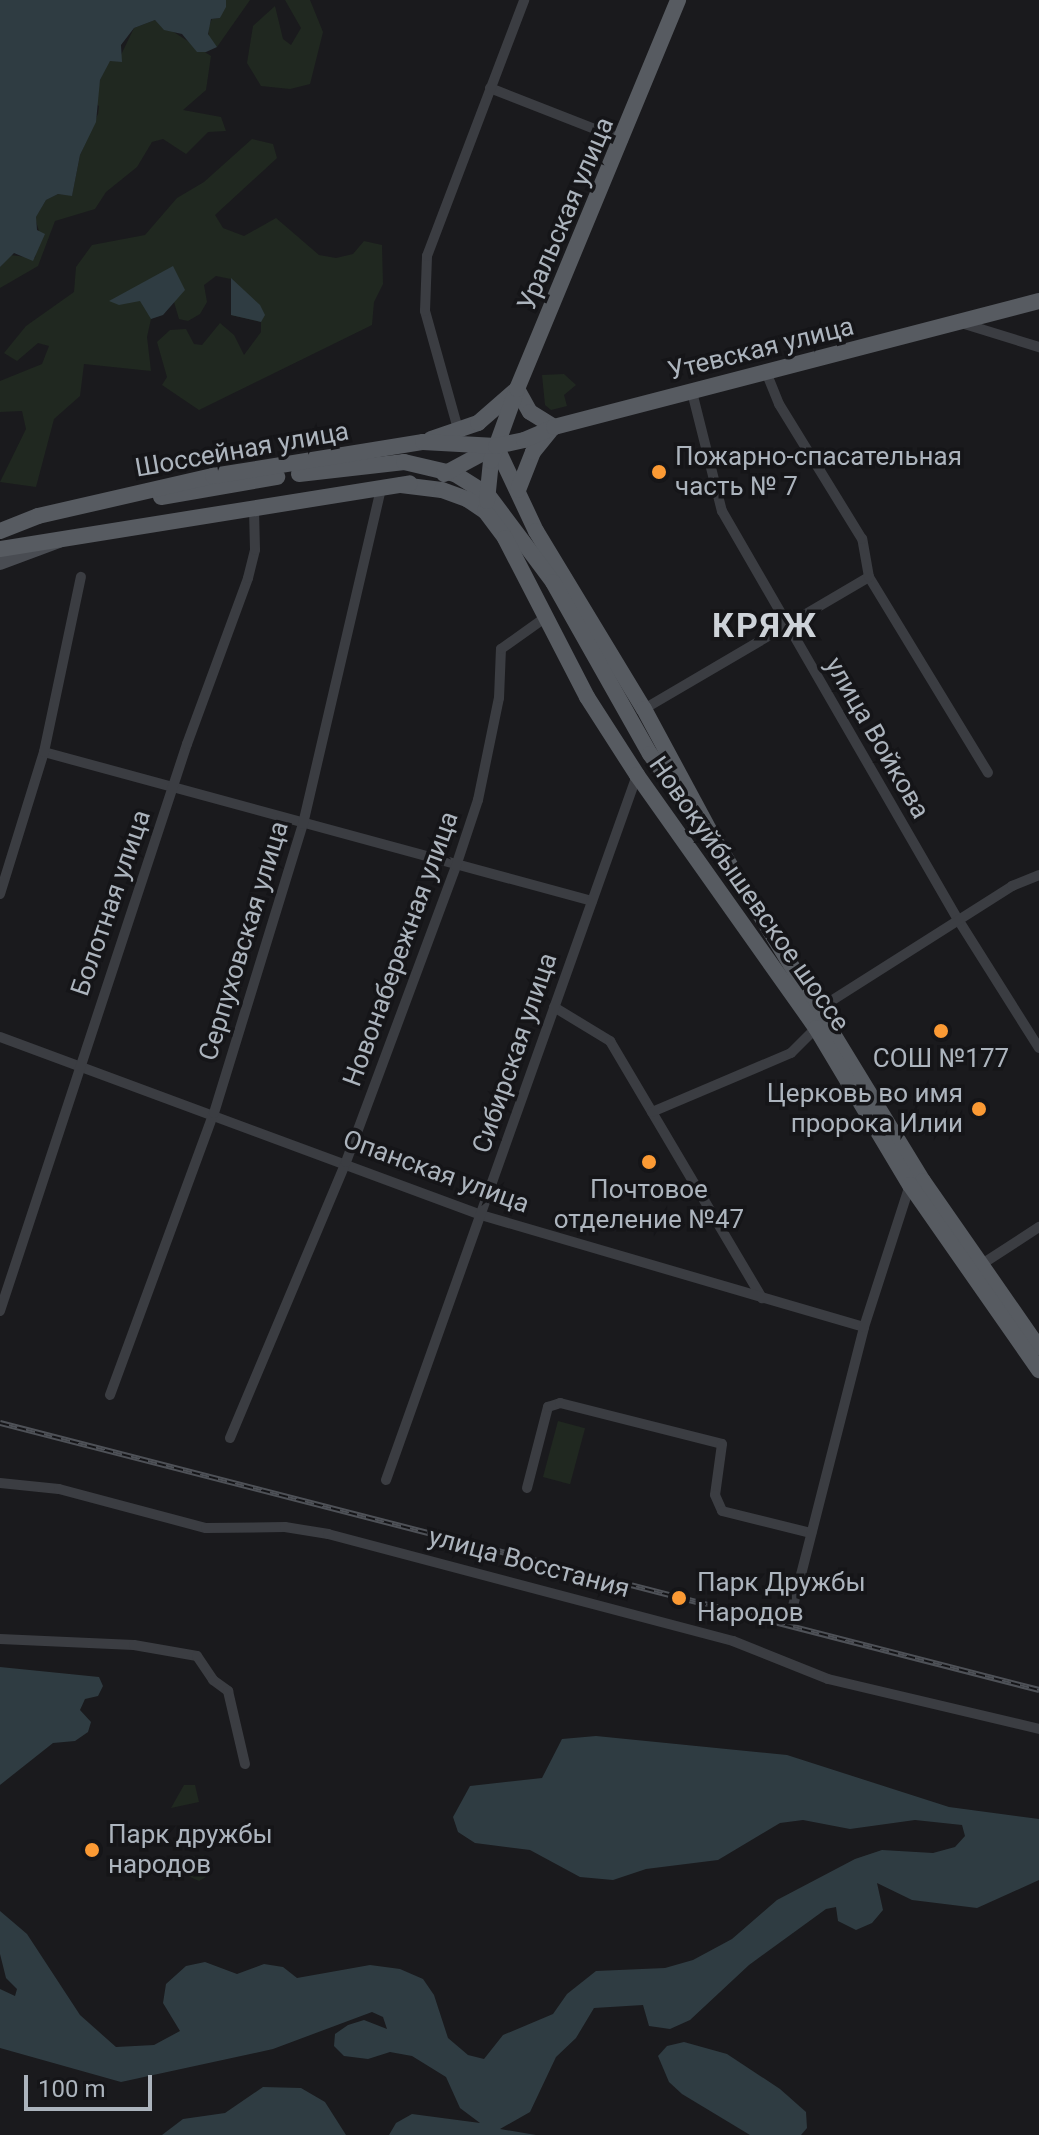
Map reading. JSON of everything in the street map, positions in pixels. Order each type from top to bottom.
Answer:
[{"type":"main road","name":"Уральская улица","points":[[485,511],[496,446],[517,389],[623,140],[678,0]]},
{"type":"main road","name":"Утевская улица","points":[[496,446],[554,427],[1039,301]]},
{"type":"main road","points":[[423,442],[478,423],[517,389],[530,412],[554,427],[533,452],[518,490]]},
{"type":"main road","name":"Шоссейная улица","points":[[0,532],[38,516],[197,479],[385,451],[423,442],[496,446]]},
{"type":"main road","points":[[0,549],[389,487],[469,464],[496,446]]},
{"type":"main road","name":"Новокуйбышевское шоссе","points":[[496,446],[533,525],[644,709],[714,839],[979,1266],[1039,1348]]},
{"type":"main road","points":[[385,451],[401,464],[396,481],[389,487]]},
{"type":"main road","name":"Новокуйбышевское шоссе","points":[[304,473],[404,462],[455,474],[488,495],[509,517],[553,582],[650,754],[714,839]]},
{"type":"main road","name":"Шоссейная улица","points":[[0,532],[135,502],[304,473]]},
{"type":"main road","name":"Новокуйбышевское шоссе","points":[[389,487],[453,493],[485,511],[505,538],[546,617],[637,775],[816,1028],[910,1185],[1039,1370]]},
{"type":"main road","points":[[505,538],[513,526],[533,525]]},
{"type":"main road","points":[[0,563],[63,540]]},
{"type":"street","points":[[458,429],[425,311],[427,256],[524,0]]},
{"type":"street","points":[[490,88],[623,140]]},
{"type":"street","points":[[956,322],[1039,347]]},
{"type":"street","points":[[767,374],[779,404],[862,539],[869,577],[988,773]]},
{"type":"street","name":"улица Войкова","points":[[692,392],[720,506],[787,628],[959,921],[1039,1048]]},
{"type":"street","name":"Серпуховская улица","points":[[110,1395],[214,1113],[303,824],[389,487]]},
{"type":"street","name":"Болотная улица","points":[[0,1311],[79,1065],[248,578],[255,550],[254,509]]},
{"type":"street","points":[[0,894],[44,752],[81,577]]},
{"type":"street","points":[[644,709],[787,628],[869,577]]},
{"type":"street","name":"Новонабережная улица","points":[[230,1438],[346,1162],[456,866],[490,742],[501,649],[546,617]]},
{"type":"street","points":[[44,752],[592,901]]},
{"type":"street","name":"Сибирская улица","points":[[386,1480],[637,775]]},
{"type":"street","points":[[820,1008],[1012,886],[1039,875]]},
{"type":"street","points":[[554,1007],[610,1041],[762,1298]]},
{"type":"street","points":[[652,1112],[791,1053],[816,1028]]},
{"type":"street","name":"Опанская улица","points":[[0,1037],[214,1113],[481,1215],[864,1327]]},
{"type":"street","points":[[793,1606],[864,1327],[910,1185]]},
{"type":"street","points":[[979,1266],[1039,1227]]},
{"type":"street","points":[[527,1488],[548,1407],[560,1403],[722,1444],[716,1505],[722,1511],[811,1533]]},
{"type":"street","name":"улица Восстания","points":[[0,1483],[59,1489],[206,1528],[285,1527],[328,1534],[733,1641],[828,1679],[1039,1729]]},
{"type":"street","points":[[0,1639],[134,1645],[197,1656],[213,1680],[228,1691],[245,1764]]},
{"type":"shaded area","points":[[0,0],[226,0],[226,7],[220,18],[211,19],[208,34],[217,47],[206,52],[197,52],[182,34],[164,30],[155,20],[134,28],[121,45],[122,62],[110,61],[100,80],[96,122],[80,155],[72,196],[58,194],[46,200],[36,217],[37,230],[45,234],[33,261],[14,253],[0,267]]},
{"type":"shaded area","points":[[226,0],[250,0],[217,47],[209,40],[208,28],[212,19],[220,18]]},
{"type":"shaded area","points":[[285,0],[310,0],[323,32],[310,84],[290,89],[261,86],[247,63],[253,26],[275,6],[283,39],[291,45],[301,28]]},
{"type":"shaded area","points":[[155,20],[211,56],[206,90],[183,110],[221,117],[226,131],[208,132],[186,154],[163,139],[152,142],[137,167],[106,192],[95,209],[55,221],[38,266],[0,288],[0,267],[10,255],[35,258],[39,231],[35,218],[46,200],[58,194],[72,195],[80,155],[98,114],[99,106],[94,103],[100,80],[109,61],[119,59],[134,28]]},
{"type":"shaded area","points":[[252,139],[273,144],[277,158],[215,215],[223,228],[244,236],[276,218],[319,255],[336,258],[353,254],[364,241],[382,245],[383,284],[374,302],[372,325],[199,410],[162,385],[167,377],[157,342],[170,330],[186,329],[194,344],[202,345],[220,323],[234,335],[244,355],[261,332],[261,322],[231,315],[231,279],[216,276],[204,285],[207,302],[200,314],[188,321],[179,319],[174,302],[151,319],[147,337],[151,371],[84,364],[80,396],[54,419],[36,487],[0,482],[26,429],[22,411],[0,412],[0,381],[42,364],[49,346],[38,343],[17,361],[4,353],[26,326],[74,292],[76,267],[92,245],[145,235],[177,198],[204,182]]},
{"type":"shaded area","points":[[173,266],[185,290],[163,315],[151,319],[140,301],[119,305],[109,301]]},
{"type":"shaded area","points":[[231,278],[260,305],[265,315],[261,322],[231,315]]},
{"type":"shaded area","points":[[564,374],[576,385],[564,395],[567,406],[551,410],[545,405],[542,375]]},
{"type":"shaded area","points":[[558,1421],[585,1428],[570,1484],[543,1477]]},
{"type":"shaded area","points":[[0,1667],[99,1677],[103,1686],[98,1696],[85,1699],[80,1710],[91,1722],[88,1732],[75,1741],[53,1743],[0,1785]]},
{"type":"shaded area","points":[[596,1736],[787,1755],[949,1807],[1039,1819],[1039,1880],[977,1908],[912,1900],[877,1883],[883,1910],[872,1923],[856,1930],[838,1921],[836,1907],[826,1909],[749,1965],[690,2020],[670,2029],[649,2026],[643,2005],[594,2008],[576,2038],[556,2057],[530,2112],[500,2129],[536,2135],[389,2135],[396,2123],[412,2114],[480,2123],[460,2108],[446,2077],[412,2056],[390,2052],[368,2059],[344,2056],[334,2046],[335,2034],[348,2025],[364,2020],[387,2029],[383,2017],[372,2012],[273,2049],[121,2082],[0,2048],[0,1989],[15,1996],[17,1989],[6,1978],[0,1954],[0,1911],[27,1934],[80,2015],[116,2047],[154,2045],[180,2031],[163,2003],[166,1984],[186,1966],[205,1962],[237,1974],[264,1964],[283,1967],[297,1978],[370,1965],[400,1969],[423,1979],[434,1995],[448,2038],[468,2055],[484,2059],[503,2035],[553,2014],[567,1994],[596,1971],[665,1968],[693,1960],[732,1939],[777,1900],[855,1859],[882,1850],[933,1853],[955,1847],[965,1836],[962,1825],[915,1820],[850,1829],[803,1820],[780,1823],[718,1860],[646,1869],[613,1880],[580,1877],[530,1850],[475,1843],[458,1832],[453,1817],[470,1786],[542,1778],[562,1739]]},
{"type":"shaded area","points":[[184,1785],[195,1785],[199,1802],[171,1808]]},
{"type":"shaded area","points":[[204,1855],[206,1877],[199,1881],[177,1871],[170,1860]]},
{"type":"shaded area","points":[[684,2042],[727,2054],[780,2089],[806,2112],[807,2128],[801,2135],[750,2135],[682,2094],[669,2082],[658,2056],[667,2046]]},
{"type":"shaded area","points":[[263,2087],[301,2088],[325,2102],[346,2135],[162,2135],[183,2119],[225,2113]]},
{"type":"railway","points":[[0,1423],[1039,1690]]},
{"type":"place","name":"Пожарно-спасательная часть № 7","points":[[659,472]]},
{"type":"place","name":"СОШ №177","points":[[941,1031]]},
{"type":"place","name":"Церковь во имя пророка Илии","points":[[979,1109]]},
{"type":"place","name":"Почтовое отделение №47","points":[[649,1162]]},
{"type":"place","name":"Парк Дружбы Народов","points":[[679,1598]]},
{"type":"place","name":"Парк дружбы народов","points":[[92,1850]]},
{"type":"district","name":"КРЯЖ","points":[[765,626]]}]
